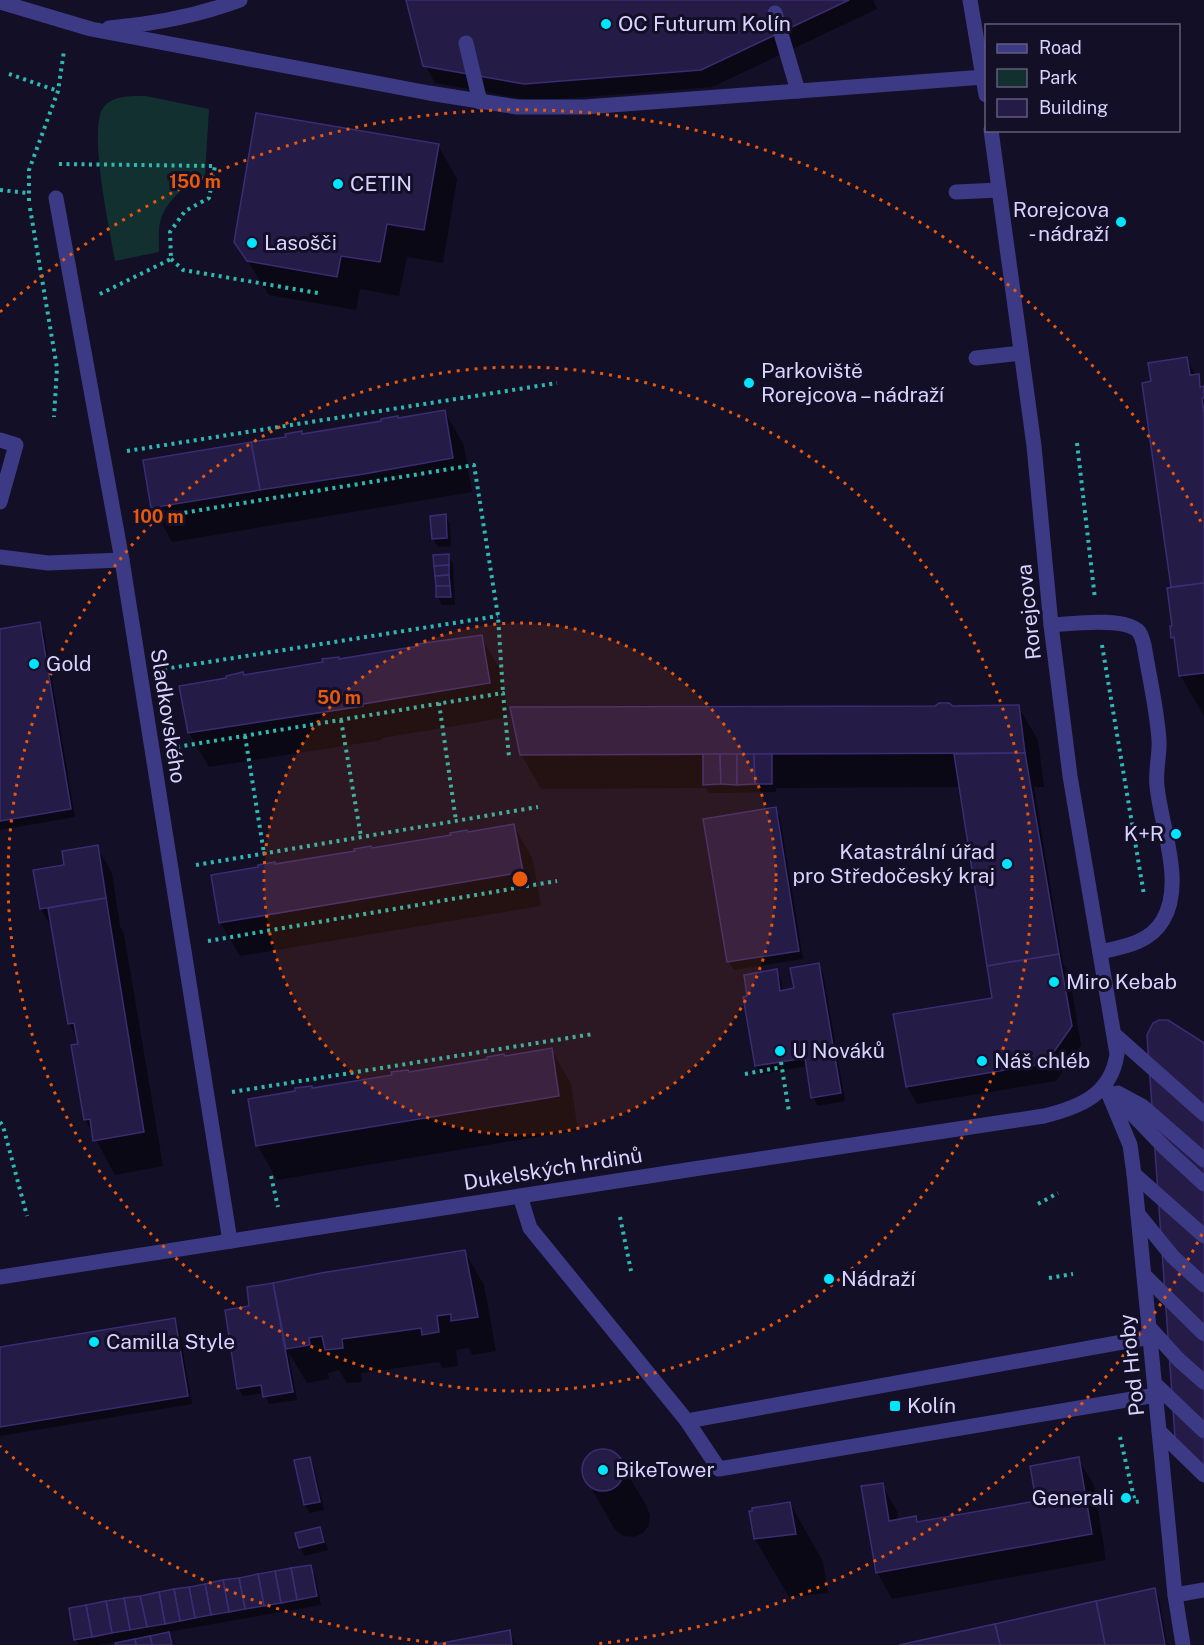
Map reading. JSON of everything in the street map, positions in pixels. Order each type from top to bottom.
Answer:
[{"type":"street","points":[[91,29],[173,20],[204,13],[240,0]]},
{"type":"street","points":[[970,0],[985,82]]},
{"type":"street","points":[[0,2],[91,29],[480,102],[517,106],[585,107],[984,76]]},
{"type":"street","points":[[775,13],[798,92]]},
{"type":"street","points":[[466,43],[480,102]]},
{"type":"street","name":"Rorejcova","points":[[991,132],[1034,446],[1051,625],[1070,776],[1117,1054],[1115,1069],[1105,1085]]},
{"type":"street","points":[[956,192],[999,190]]},
{"type":"street","name":"Sladkovského","points":[[56,198],[122,560],[230,1241]]},
{"type":"street","points":[[976,358],[1021,353]]},
{"type":"street","points":[[0,440],[16,445],[4,472],[0,501]]},
{"type":"street","points":[[0,556],[48,563],[122,560]]},
{"type":"street","points":[[1051,625],[1098,622],[1128,625],[1138,631],[1144,645],[1159,740],[1157,784],[1173,883],[1171,902],[1162,922],[1151,934],[1133,945],[1100,952]]},
{"type":"street","points":[[1114,1034],[1204,1114]]},
{"type":"street","points":[[1105,1085],[1142,1106],[1204,1160]]},
{"type":"street","points":[[1105,1085],[1166,1149],[1204,1184]]},
{"type":"street","name":"Pod Hroby","points":[[1105,1085],[1130,1145],[1175,1595],[1183,1645]]},
{"type":"street","name":"Dukelských hrdinů","points":[[0,1277],[1044,1116],[1084,1102],[1105,1085]]},
{"type":"street","points":[[1134,1174],[1204,1236]]},
{"type":"street","points":[[520,1196],[530,1228],[687,1421],[719,1469],[1155,1390],[1204,1431]]},
{"type":"street","points":[[1138,1214],[1173,1257],[1204,1285]]},
{"type":"street","points":[[1144,1275],[1204,1334]]},
{"type":"street","points":[[687,1421],[1150,1332],[1204,1382]]},
{"type":"street","points":[[1159,1431],[1204,1474]]},
{"type":"street","points":[[1175,1595],[1204,1590]]},
{"type":"path","points":[[9,74],[58,91],[64,51]]},
{"type":"path","points":[[59,164],[215,166],[209,198],[185,211],[170,232],[171,259],[183,270],[318,293]]},
{"type":"path","points":[[0,190],[28,193]]},
{"type":"path","points":[[76,305],[171,259]]},
{"type":"path","points":[[103,455],[557,383]]},
{"type":"path","points":[[1077,443],[1098,622],[1151,934]]},
{"type":"path","points":[[115,524],[474,465],[498,616],[509,757]]},
{"type":"path","points":[[140,673],[498,616]]},
{"type":"path","points":[[152,751],[503,693]]},
{"type":"path","points":[[439,703],[456,821]]},
{"type":"path","points":[[340,720],[361,837]]},
{"type":"path","points":[[245,736],[264,854]]},
{"type":"path","points":[[171,869],[537,807]]},
{"type":"path","points":[[184,946],[557,881]]},
{"type":"path","points":[[208,1095],[593,1034]]},
{"type":"path","points":[[781,1062],[789,1112]]},
{"type":"path","points":[[745,1074],[782,1068]]},
{"type":"path","points":[[0,1122],[27,1216]]},
{"type":"path","points":[[271,1176],[278,1207]]},
{"type":"path","points":[[1038,1204],[1058,1193]]},
{"type":"path","points":[[620,1217],[631,1271]]},
{"type":"path","points":[[1049,1278],[1073,1274]]},
{"type":"path","points":[[1120,1437],[1136,1502],[1165,1496]]},
{"type":"green space","points":[[146,96],[209,109],[205,176],[184,188],[166,208],[159,226],[159,252],[115,261],[99,159],[99,120],[103,108],[111,101],[122,97]]},
{"type":"building","name":"OC Futurum Kolín","points":[[406,0],[849,0],[701,70],[524,84],[423,66]]},
{"type":"building","name":"CETIN","points":[[256,113],[439,144],[424,230],[387,224],[380,262],[341,256],[337,277],[247,261],[234,242]]},
{"type":"building","points":[[1187,357],[1190,375],[1199,374],[1200,387],[1204,386],[1204,398],[1202,398],[1204,413],[1204,583],[1171,587],[1142,383],[1151,381],[1148,363]]},
{"type":"building","points":[[445,410],[453,458],[260,490],[251,442],[286,437],[285,434],[302,431],[302,434],[398,416],[398,418]]},
{"type":"building","points":[[251,442],[260,490],[151,508],[143,460]]},
{"type":"building","points":[[446,514],[447,538],[432,539],[430,516]]},
{"type":"building","points":[[449,554],[449,565],[434,566],[433,555]]},
{"type":"building","points":[[449,565],[449,575],[435,576],[434,566]]},
{"type":"building","points":[[449,575],[450,586],[436,586],[435,576]]},
{"type":"building","points":[[1204,583],[1204,673],[1179,676],[1174,637],[1171,638],[1170,626],[1172,626],[1167,588]]},
{"type":"building","points":[[436,586],[450,586],[451,597],[436,597]]},
{"type":"building","points":[[40,622],[71,809],[0,821],[0,629]]},
{"type":"building","points":[[482,635],[490,683],[363,704],[363,706],[188,733],[179,686],[226,678],[226,676],[243,672],[244,675],[323,662],[322,659],[339,657],[339,659]]},
{"type":"building","points":[[939,703],[949,703],[953,706],[1019,705],[1025,753],[520,755],[510,707],[935,706]]},
{"type":"building","points":[[1025,753],[1059,954],[987,966],[954,754]]},
{"type":"building","points":[[703,754],[720,754],[721,784],[703,785]]},
{"type":"building","points":[[720,754],[737,754],[737,785],[721,784]]},
{"type":"building","points":[[737,754],[754,754],[755,784],[737,785]]},
{"type":"building","points":[[754,754],[772,754],[772,784],[755,784]]},
{"type":"building","points":[[776,807],[799,951],[727,962],[703,819]]},
{"type":"building","points":[[514,824],[523,872],[219,923],[211,875],[275,862],[275,864],[355,851],[354,849],[371,846],[372,848],[451,835],[450,833],[467,830],[468,832]]},
{"type":"building","points":[[98,845],[106,898],[40,909],[33,870],[64,865],[62,851]]},
{"type":"building","points":[[106,898],[144,1132],[93,1141],[90,1119],[84,1120],[71,1045],[78,1044],[74,1023],[68,1024],[48,908]]},
{"type":"building","points":[[1059,954],[1072,1026],[1046,1063],[906,1087],[893,1014],[992,998],[987,966]]},
{"type":"building","points":[[819,963],[841,1093],[811,1098],[805,1058],[755,1066],[743,997],[747,996],[744,975],[777,969],[780,991],[794,988],[790,968]]},
{"type":"building","points":[[1168,1020],[1204,1043],[1204,1472],[1175,1438],[1147,1035],[1153,1023]]},
{"type":"building","points":[[552,1048],[559,1096],[256,1146],[248,1099],[295,1091],[295,1088],[312,1086],[312,1088],[392,1075],[391,1072],[408,1070],[409,1072],[504,1054],[505,1056]]},
{"type":"building","points":[[465,1250],[478,1317],[451,1321],[451,1314],[437,1316],[439,1332],[422,1335],[421,1328],[342,1339],[343,1348],[325,1350],[322,1336],[309,1338],[310,1345],[286,1349],[273,1283]]},
{"type":"building","points":[[273,1283],[293,1392],[263,1397],[261,1385],[237,1389],[225,1310],[249,1306],[247,1287]]},
{"type":"building","points":[[175,1318],[188,1396],[0,1427],[0,1347]]},
{"type":"building","name":"BikeTower","points":[[603,1449],[618,1455],[624,1470],[618,1485],[603,1491],[588,1485],[582,1470],[588,1455]]},
{"type":"building","points":[[310,1457],[320,1502],[304,1505],[294,1460]]},
{"type":"building","points":[[1079,1457],[1092,1534],[876,1573],[861,1486],[883,1483],[889,1521],[916,1516],[917,1522],[1036,1501],[1030,1466]]},
{"type":"building","points":[[790,1502],[796,1534],[754,1539],[749,1511],[752,1511],[752,1508]]},
{"type":"building","points":[[320,1527],[324,1542],[299,1548],[295,1533]]},
{"type":"building","points":[[311,1565],[317,1596],[297,1600],[291,1568]]},
{"type":"building","points":[[291,1568],[297,1600],[281,1603],[275,1571]]},
{"type":"building","points":[[275,1571],[281,1603],[264,1606],[258,1574]]},
{"type":"building","points":[[258,1574],[264,1606],[245,1609],[239,1578]]},
{"type":"building","points":[[239,1578],[245,1609],[229,1612],[223,1580]]},
{"type":"building","points":[[223,1580],[229,1612],[211,1615],[205,1584]]},
{"type":"building","points":[[205,1584],[211,1615],[195,1618],[189,1587]]},
{"type":"building","points":[[189,1587],[195,1618],[180,1621],[174,1589]]},
{"type":"building","points":[[1155,1588],[1165,1645],[1105,1645],[1096,1601]]},
{"type":"building","points":[[174,1589],[180,1621],[165,1624],[159,1592]]},
{"type":"building","points":[[159,1592],[165,1624],[147,1627],[140,1596]]},
{"type":"building","points":[[140,1596],[147,1627],[130,1630],[124,1598]]},
{"type":"building","points":[[124,1598],[130,1630],[112,1633],[106,1601]]},
{"type":"building","points":[[106,1601],[112,1633],[92,1637],[86,1605]]},
{"type":"building","points":[[1096,1601],[1105,1645],[1000,1645],[995,1624]]},
{"type":"building","points":[[86,1605],[92,1637],[74,1640],[69,1608]]},
{"type":"building","points":[[995,1624],[1000,1645],[899,1645]]},
{"type":"building","points":[[510,1630],[512,1645],[432,1645]]},
{"type":"building","points":[[169,1632],[172,1645],[152,1645],[150,1636]]},
{"type":"building","points":[[150,1636],[152,1645],[136,1645],[135,1639]]},
{"type":"building","points":[[135,1639],[136,1645],[116,1645],[115,1643]]},
{"type":"place","name":"OC Futurum Kolín","points":[[606,24]]},
{"type":"place","name":"CETIN","points":[[338,184]]},
{"type":"place","name":"Rorejcova - nádraží","points":[[1121,222]]},
{"type":"place","name":"Lasošči","points":[[252,243]]},
{"type":"place","name":"Parkoviště Rorejcova – nádraží","points":[[749,383]]},
{"type":"place","name":"Gold","points":[[34,664]]},
{"type":"place","name":"K+R","points":[[1176,834]]},
{"type":"place","name":"Katastrální úřad pro Středočeský kraj","points":[[1007,864]]},
{"type":"place","name":"Miro Kebab","points":[[1054,982]]},
{"type":"place","name":"U Nováků","points":[[780,1051]]},
{"type":"place","name":"Náš chléb","points":[[982,1061]]},
{"type":"place","name":"Nádraží","points":[[829,1279]]},
{"type":"place","name":"Camilla Style","points":[[94,1342]]},
{"type":"place","name":"Kolín","points":[[895,1406]]},
{"type":"place","name":"BikeTower","points":[[603,1470]]},
{"type":"place","name":"Generali","points":[[1126,1498]]}]
